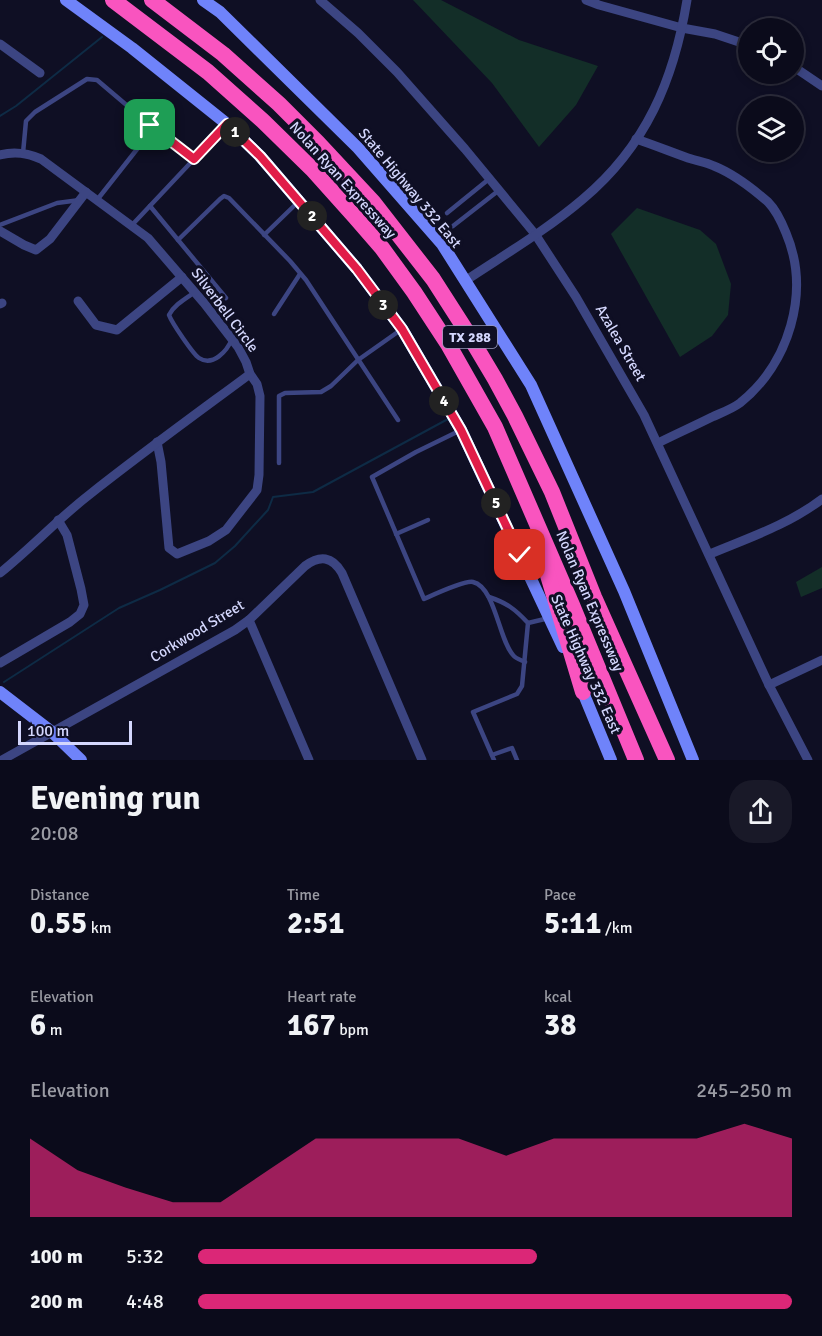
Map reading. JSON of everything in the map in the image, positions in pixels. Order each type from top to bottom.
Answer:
[{"type":"highway","name":"Nolan Ryan Expressway","points":[[112,0],[208,72],[263,121],[312,169],[355,217],[406,281],[448,344],[495,427],[636,760]]},
{"type":"highway","name":"Nolan Ryan Expressway","points":[[152,0],[223,54],[279,104],[373,202],[433,279],[490,370],[552,492],[594,597],[667,760]]},
{"type":"highway","points":[[519,480],[584,692]]},
{"type":"main road","name":"State Highway 332 East","points":[[66,0],[132,48],[227,124],[260,156],[357,269],[402,329],[461,430],[584,692],[612,760]]},
{"type":"main road","name":"State Highway 332 East","points":[[204,0],[220,12],[358,148],[442,244],[531,385],[624,591],[693,760]]},
{"type":"main road","points":[[0,692],[52,732],[81,760]]},
{"type":"street","name":"Azalea Street","points":[[320,0],[358,33],[432,110],[535,234],[576,297],[631,391],[658,443],[769,685],[808,760]]},
{"type":"street","points":[[586,0],[738,42]]},
{"type":"street","points":[[465,281],[582,200],[618,164],[649,119],[667,82],[675,57],[687,0]]},
{"type":"street","points":[[0,44],[39,73]]},
{"type":"street","points":[[804,73],[822,86]]},
{"type":"street","points":[[636,139],[713,165],[748,185],[769,203],[780,220],[792,251],[796,273],[796,300],[790,327],[781,353],[758,386],[737,405],[658,443]]},
{"type":"street","name":"Silverbell Circle","points":[[0,155],[18,152],[41,159],[83,196],[97,200],[148,238],[232,339],[246,362],[250,374],[157,442],[58,520],[0,573]]},
{"type":"street","points":[[0,231],[36,250],[50,239],[83,196]]},
{"type":"street","points":[[78,302],[96,325],[117,330],[182,277]]},
{"type":"street","points":[[157,442],[169,548],[177,554],[209,541],[226,530],[257,490],[260,396],[257,384],[250,374]]},
{"type":"street","points":[[710,554],[776,527],[822,499]]},
{"type":"street","points":[[0,663],[80,614],[84,604],[81,589],[67,535],[58,520]]},
{"type":"street","name":"Corkwood Street","points":[[2,760],[235,630],[249,620],[305,566],[314,560],[323,559],[332,561],[342,573],[422,760]]},
{"type":"street","points":[[249,620],[309,760]]},
{"type":"street","points":[[769,685],[822,660]]},
{"type":"lane","points":[[23,153],[26,121],[35,112],[87,79],[97,80],[194,159]]},
{"type":"lane","points":[[132,225],[227,124]]},
{"type":"lane","points":[[97,200],[149,134],[150,125]]},
{"type":"lane","points":[[447,213],[490,178]]},
{"type":"lane","points":[[453,226],[500,190]]},
{"type":"lane","points":[[0,225],[57,203],[83,196]]},
{"type":"lane","points":[[178,240],[220,199],[224,196],[229,198],[306,280],[398,420]]},
{"type":"lane","points":[[264,235],[299,201]]},
{"type":"lane","points":[[150,206],[226,298]]},
{"type":"lane","points":[[273,314],[300,274]]},
{"type":"lane","points":[[195,292],[172,309],[169,315],[172,324],[198,358],[205,360],[222,355],[232,339]]},
{"type":"lane","points":[[279,463],[279,396],[285,393],[321,392],[331,386],[358,360],[402,329]]},
{"type":"lane","points":[[461,430],[372,477],[424,599],[466,582],[474,582],[489,597],[509,650],[514,657],[525,662]]},
{"type":"lane","points":[[396,534],[428,520]]},
{"type":"lane","points":[[489,597],[504,602],[528,623],[522,686],[517,694],[473,712],[493,758],[512,748],[517,760]]},
{"type":"lane","points":[[528,623],[550,618]]},
{"type":"green space","points":[[413,0],[441,0],[519,40],[598,66],[576,105],[539,147],[492,83]]},
{"type":"green space","points":[[637,208],[700,230],[716,244],[731,284],[728,315],[712,336],[680,357],[611,234]]},
{"type":"green space","points":[[822,567],[822,588],[801,597],[796,582]]},
{"type":"waterway","points":[[0,116],[16,106],[102,37]]},
{"type":"waterway","points":[[4,682],[119,608],[215,563],[235,546],[268,510],[273,497],[313,492],[448,419]]},
{"type":"route","points":[[150,125],[194,159],[227,124],[260,156],[357,269],[402,329],[461,430],[520,555]]}]
